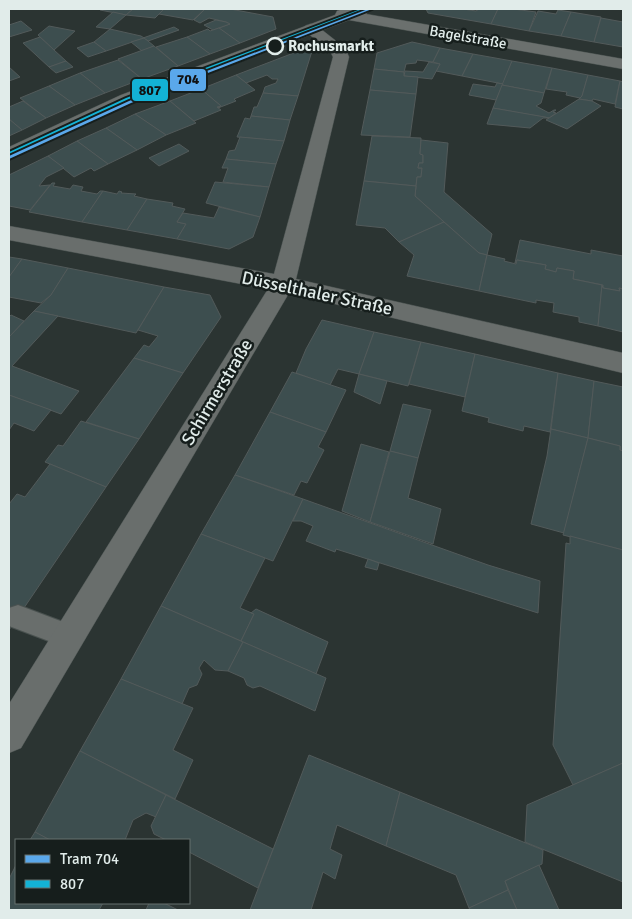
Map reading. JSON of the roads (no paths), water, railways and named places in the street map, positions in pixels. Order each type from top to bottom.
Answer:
[{"type":"street","points":[[9,154],[127,100],[364,9]]},
{"type":"street","name":"Bagelstraße","points":[[323,11],[623,64]]},
{"type":"street","name":"Schirmerstraße","points":[[9,736],[282,284],[341,57],[339,51],[311,30]]},
{"type":"street","name":"Düsselthaler Straße","points":[[9,233],[282,284],[623,363]]},
{"type":"lane","points":[[18,617],[70,637]]},
{"type":"tram line","name":"704","points":[[9,158],[130,102],[370,9]]},
{"type":"place","name":"Rochusmarkt","points":[[275,46]]}]
